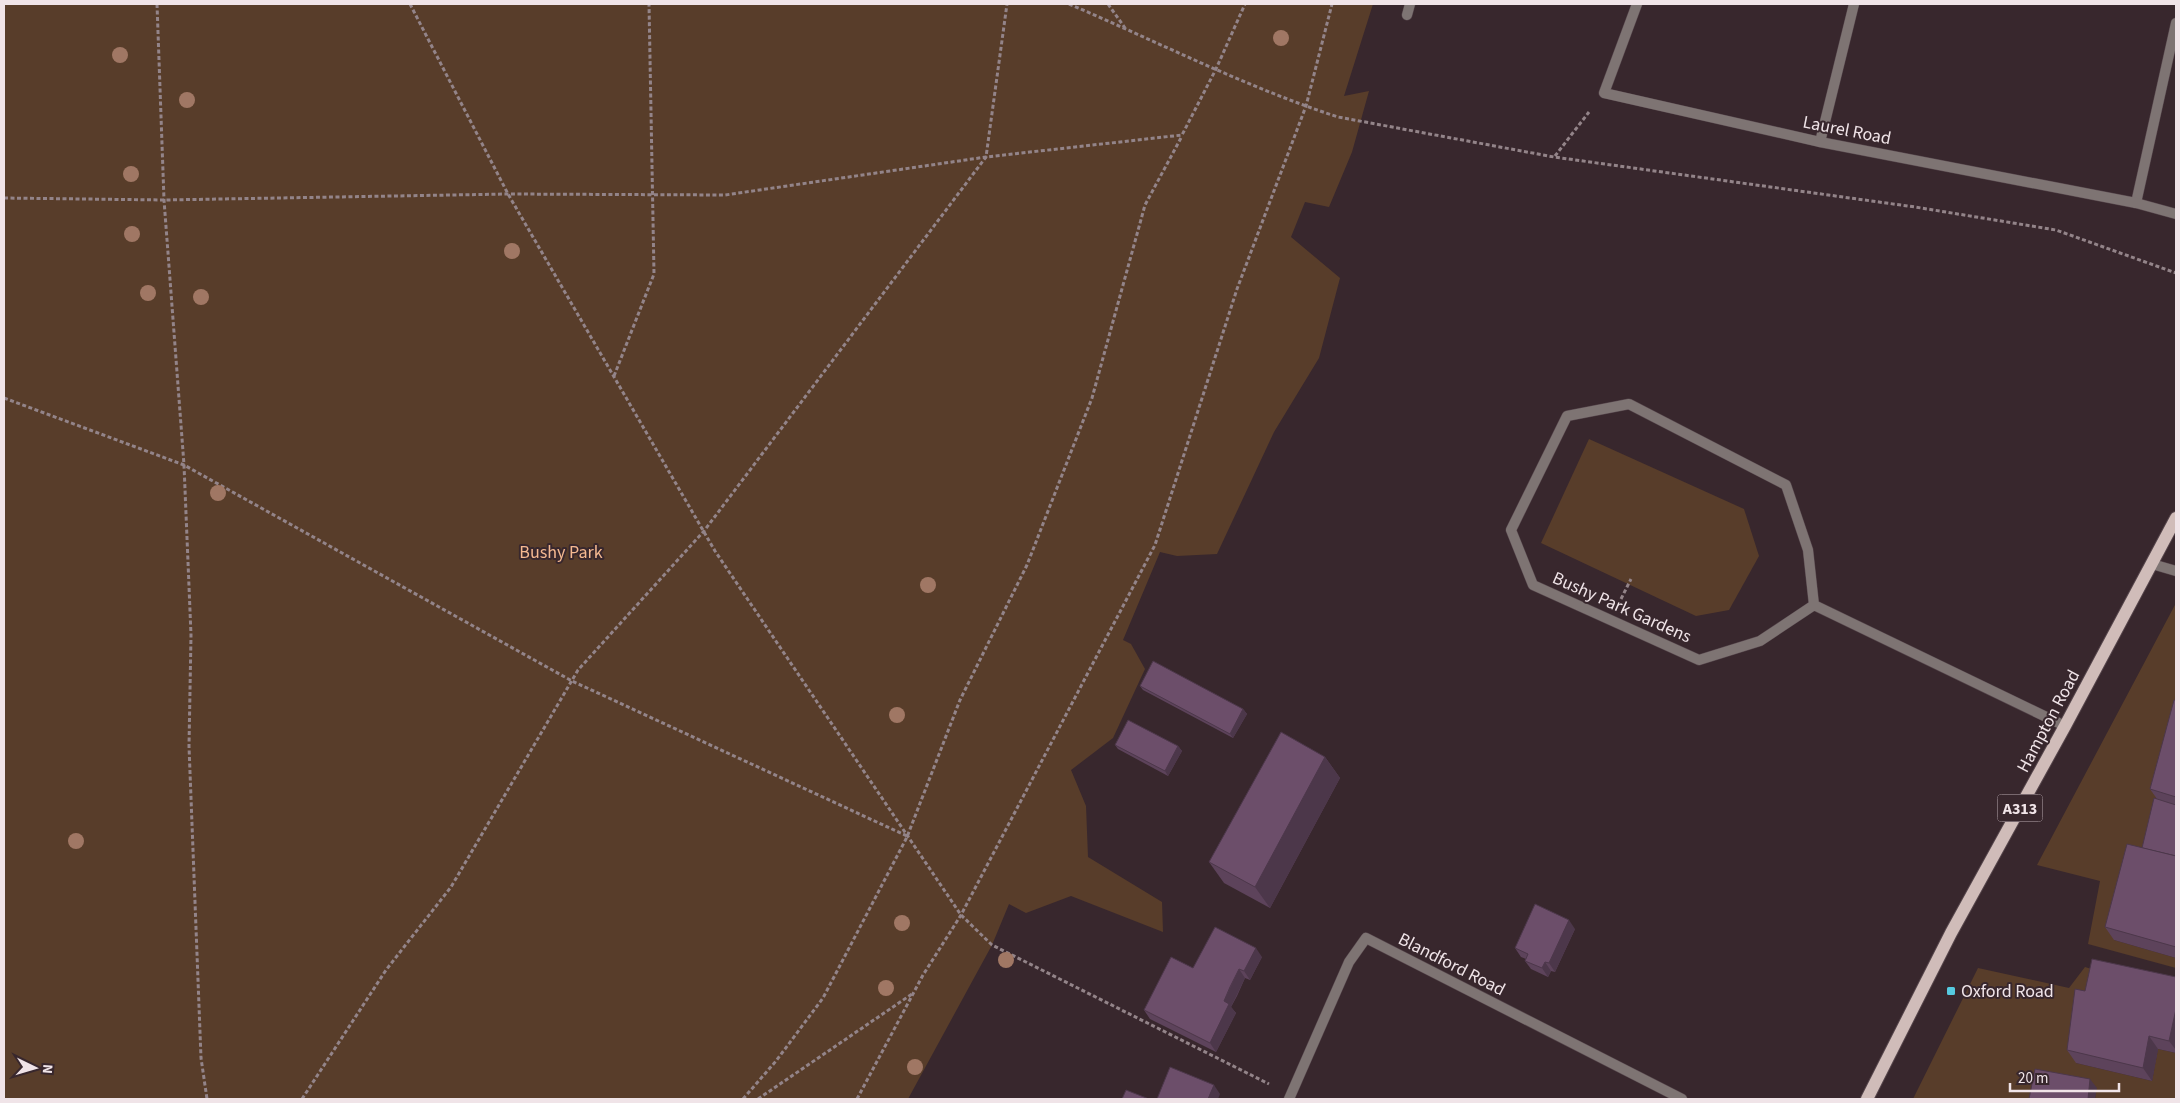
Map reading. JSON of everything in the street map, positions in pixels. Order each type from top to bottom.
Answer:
[{"type":"main road","name":"Hampton Road","points":[[1867,1099],[1951,933],[2065,726],[2176,518]]},
{"type":"street","points":[[1407,15],[1410,4]]},
{"type":"street","points":[[1604,93],[1637,4]]},
{"type":"street","points":[[1820,142],[1854,4]]},
{"type":"street","points":[[2136,203],[2176,23]]},
{"type":"street","name":"Laurel Road","points":[[1604,93],[1820,142],[2136,203],[2176,214]]},
{"type":"street","name":"Bushy Park Gardens","points":[[1629,404],[1786,485],[1808,550],[1814,605],[1760,640],[1699,660],[1533,585],[1510,530],[1567,416],[1629,404]]},
{"type":"street","points":[[2152,564],[2176,571]]},
{"type":"street","points":[[1814,605],[2065,726]]},
{"type":"street","name":"Blandford Road","points":[[1290,1097],[1349,962],[1366,938],[1682,1099]]},
{"type":"path","points":[[157,4],[164,200],[184,465],[191,635],[189,746],[201,1058],[207,1099]]},
{"type":"path","points":[[410,4],[508,194],[715,552],[961,915],[992,945],[1290,1097]]},
{"type":"path","points":[[614,376],[654,274],[648,4]]},
{"type":"path","points":[[302,1099],[386,970],[450,888],[578,670],[704,531],[986,157],[1007,4]]},
{"type":"path","points":[[1069,4],[1216,69],[1338,117],[1554,157],[1916,207],[2056,230],[2176,272]]},
{"type":"path","points":[[1108,4],[1126,28]]},
{"type":"path","points":[[743,1099],[776,1061],[823,998],[907,837],[960,700],[1027,565],[1092,398],[1145,205],[1216,69],[1245,4]]},
{"type":"path","points":[[857,1099],[913,993],[961,915],[1155,544],[1237,289],[1306,106],[1332,4]]},
{"type":"path","points":[[1554,157],[1604,93]]},
{"type":"path","points":[[4,198],[164,200],[508,194],[725,195],[986,157],[1182,135]]},
{"type":"path","points":[[4,398],[184,465],[572,680],[907,837]]},
{"type":"path","points":[[758,1099],[913,993]]},
{"type":"green space","name":"Bushy Park","points":[[4,4],[1373,4],[1344,96],[1369,91],[1352,152],[1329,207],[1305,202],[1291,237],[1340,278],[1319,358],[1274,432],[1217,554],[1177,556],[1160,552],[1123,640],[1131,644],[1145,669],[1113,738],[1071,770],[1086,806],[1088,857],[1162,902],[1163,932],[1071,896],[1026,913],[1009,904],[992,945],[908,1099],[4,1099]]},
{"type":"green space","points":[[1589,439],[1744,509],[1759,556],[1729,610],[1696,616],[1541,543]]},
{"type":"green space","points":[[2176,603],[2176,738],[2114,940],[2176,958],[2176,968],[2088,944],[2100,881],[2037,865]]},
{"type":"green space","points":[[2085,967],[2101,972],[2076,1063],[2152,1081],[2158,1049],[2176,1053],[2176,1099],[2095,1099],[2096,1088],[2037,1099],[1913,1099],[1978,968],[2069,988]]},
{"type":"building","points":[[1153,661],[1243,709],[1230,734],[1140,686]]},
{"type":"building","points":[[2174,700],[2176,700],[2176,797],[2150,789]]},
{"type":"building","points":[[1128,720],[1178,746],[1165,771],[1115,745]]},
{"type":"building","points":[[1281,732],[1325,757],[1255,887],[1209,862]]},
{"type":"building","points":[[2154,798],[2176,805],[2176,856],[2142,848]]},
{"type":"building","points":[[2127,844],[2176,856],[2176,947],[2105,927]]},
{"type":"building","points":[[1535,904],[1569,920],[1549,963],[1545,962],[1542,968],[1525,961],[1528,954],[1515,948]]},
{"type":"building","points":[[1215,927],[1256,948],[1244,971],[1239,969],[1230,987],[1224,1001],[1229,1004],[1210,1043],[1144,1010],[1171,957],[1193,968]]},
{"type":"building","points":[[2092,959],[2176,977],[2176,1009],[2169,1041],[2149,1036],[2143,1068],[2067,1050],[2075,989],[2085,991]]},
{"type":"building","points":[[1170,1067],[1214,1085],[1208,1099],[1157,1099]]},
{"type":"building","points":[[2035,1069],[2090,1079],[2088,1099],[2029,1099]]},
{"type":"building","points":[[1126,1090],[1149,1099],[1122,1099]]},
{"type":"place","name":"Oxford Road","points":[[1951,991]]}]
